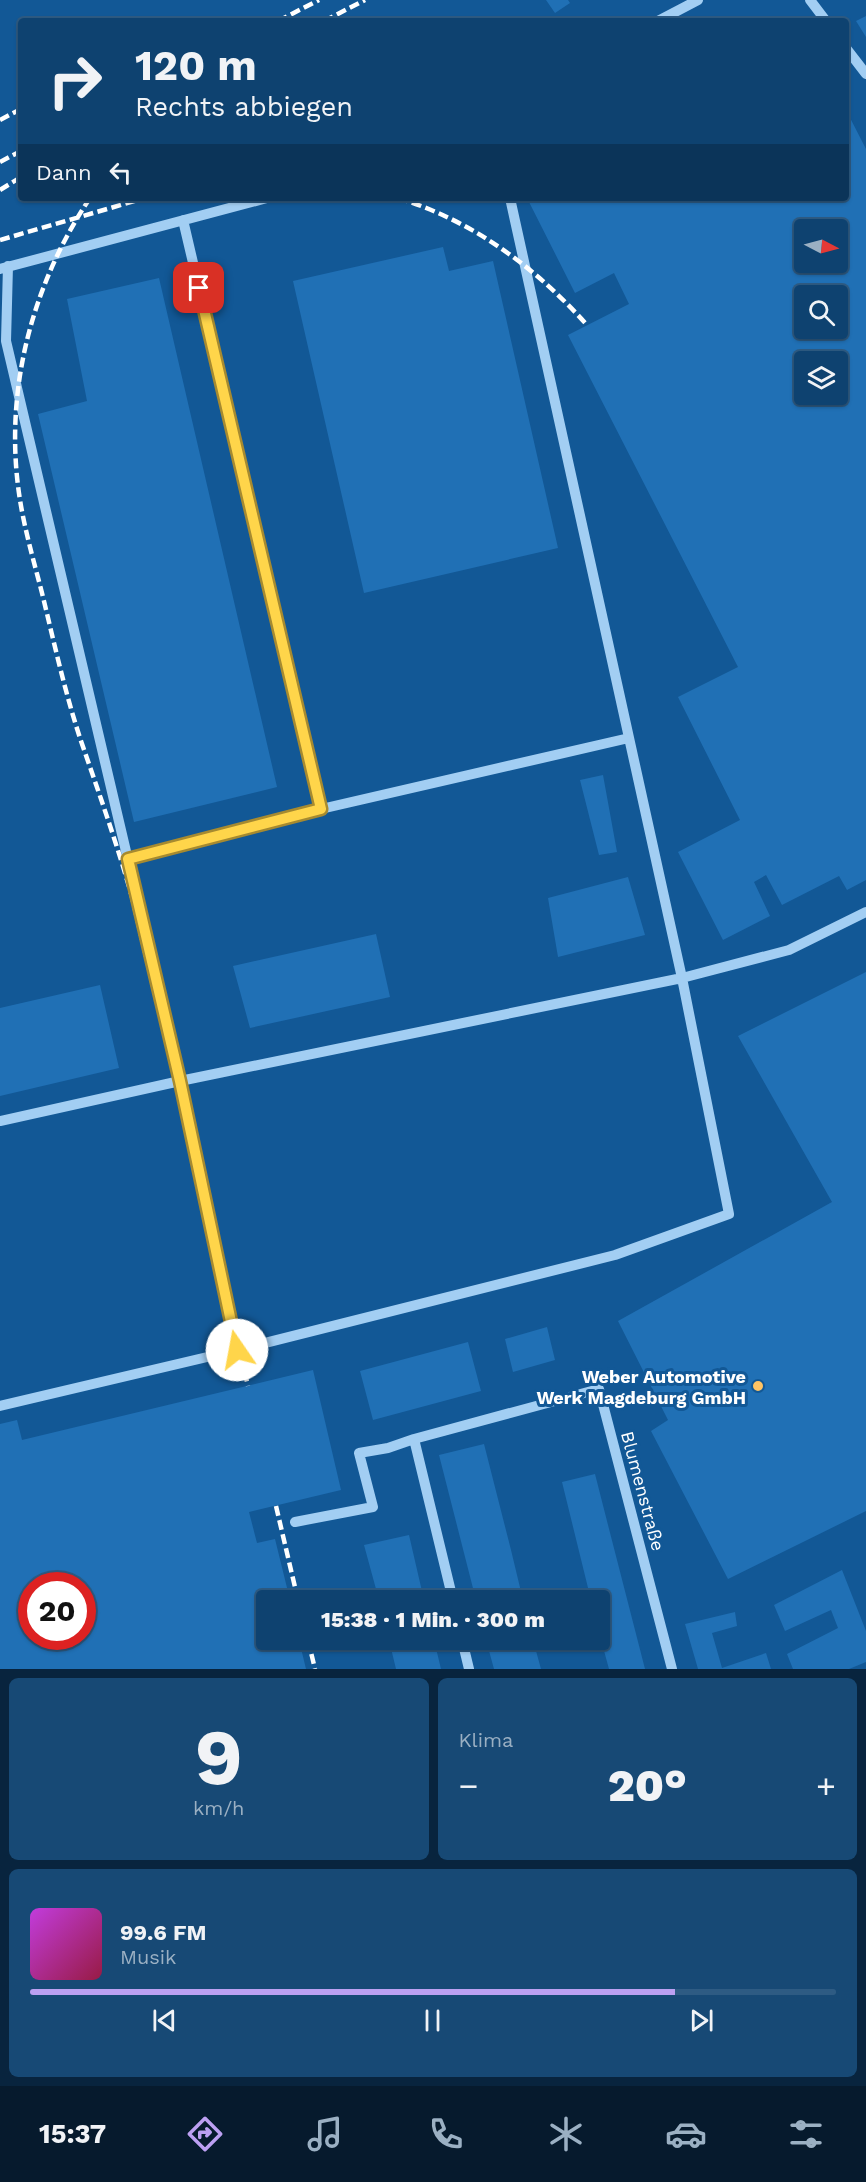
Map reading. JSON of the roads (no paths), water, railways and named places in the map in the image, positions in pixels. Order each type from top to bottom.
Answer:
[{"type":"street","points":[[664,18],[698,0]]},
{"type":"street","points":[[810,0],[824,18]]},
{"type":"street","points":[[849,52],[866,74]]},
{"type":"street","points":[[237,1350],[180,1081],[6,341],[4,268],[256,201]]},
{"type":"street","points":[[0,1406],[237,1350],[615,1255],[729,1214],[682,978],[511,201]]},
{"type":"street","points":[[183,220],[321,809]]},
{"type":"street","points":[[128,859],[321,809],[629,738]]},
{"type":"street","points":[[0,1121],[180,1081],[682,978],[789,950],[866,912]]},
{"type":"street","name":"Blumenstraße","points":[[414,1439],[599,1389],[672,1669]]},
{"type":"street","points":[[295,1522],[373,1507],[359,1453],[388,1448],[414,1439],[451,1590]]},
{"type":"street","points":[[464,1650],[469,1669]]},
{"type":"railway","points":[[284,18],[319,0]]},
{"type":"railway","points":[[330,18],[365,0]]},
{"type":"railway","points":[[0,120],[18,111]]},
{"type":"railway","points":[[0,162],[18,153]]},
{"type":"railway","points":[[0,190],[18,179]]},
{"type":"railway","points":[[88,201],[69,232],[52,267],[37,304],[26,342],[15,420],[20,500],[70,705],[132,897],[248,1386]]},
{"type":"railway","points":[[0,240],[135,201]]},
{"type":"railway","points":[[406,201],[452,219],[501,248],[546,284],[587,325]]},
{"type":"railway","points":[[276,1506],[296,1590]]},
{"type":"railway","points":[[310,1650],[315,1669]]},
{"type":"place","name":"Weber Automotive Werk Magdeburg GmbH","points":[[758,1386]]}]
